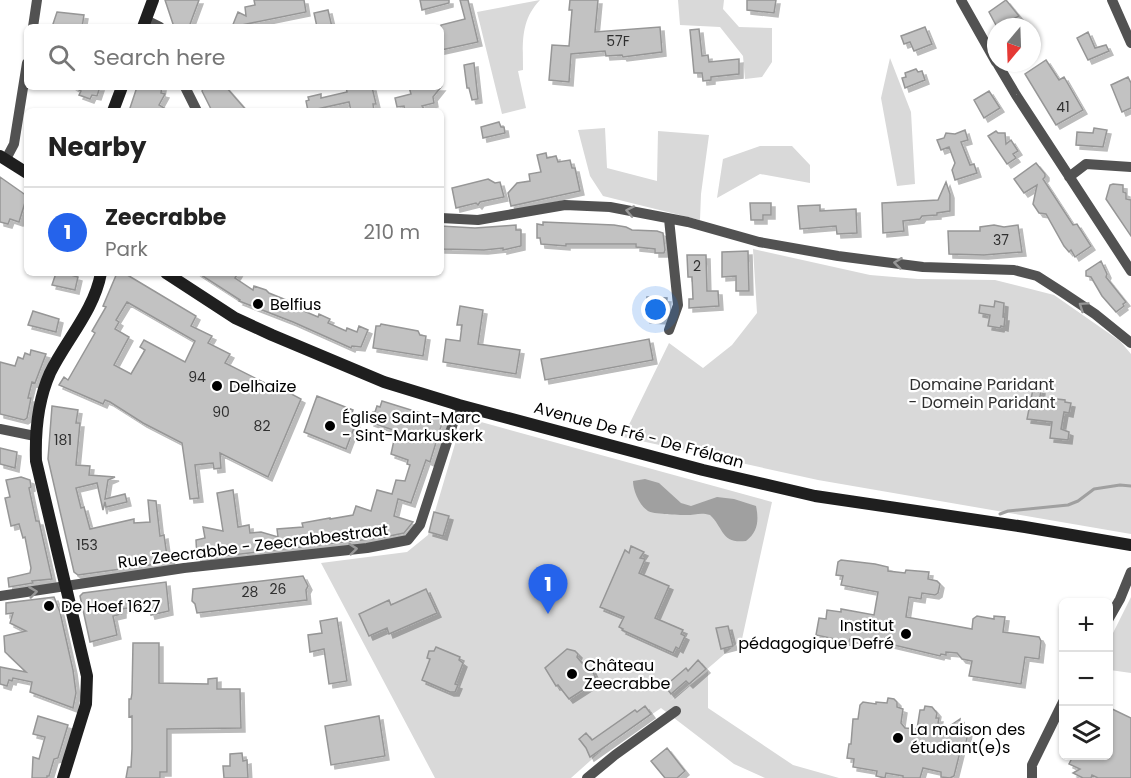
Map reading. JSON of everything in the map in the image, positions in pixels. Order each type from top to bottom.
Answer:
[{"type":"main road","points":[[145,23],[153,0]]},
{"type":"main road","points":[[114,108],[121,90]]},
{"type":"main road","points":[[3,158],[24,171]]},
{"type":"main road","points":[[63,778],[82,720],[87,688],[85,664],[36,461],[35,436],[48,380],[94,296],[100,276]]},
{"type":"main road","name":"Avenue De Fré - De Frélaan","points":[[171,276],[253,327],[384,382],[459,405],[797,492],[1131,544]]},
{"type":"street","points":[[33,24],[37,0]]},
{"type":"street","points":[[961,0],[987,46]]},
{"type":"street","points":[[1112,0],[1131,43]]},
{"type":"street","points":[[1002,72],[1131,271]]},
{"type":"street","points":[[3,158],[14,144],[24,82]]},
{"type":"street","points":[[186,90],[195,108]]},
{"type":"street","points":[[1069,177],[1086,164],[1131,167]]},
{"type":"street","points":[[444,218],[478,220],[565,205],[610,207],[669,219],[759,242],[838,256],[923,267],[1014,270],[1037,276],[1131,341]]},
{"type":"street","points":[[669,219],[678,305],[669,330]]},
{"type":"street","name":"Rue Zeecrabbe - Zeecrabbestraat","points":[[0,596],[184,568],[367,548],[408,540],[420,525],[459,405]]},
{"type":"street","points":[[0,429],[35,436]]},
{"type":"street","points":[[1113,611],[1131,572]]},
{"type":"street","points":[[1032,778],[1032,765],[1061,706]]},
{"type":"street","points":[[587,778],[675,711]]},
{"type":"green space","points":[[540,0],[526,24],[523,42],[523,70],[518,71],[526,108],[502,114],[477,12]]},
{"type":"green space","points":[[678,0],[724,0],[723,9],[739,27],[772,28],[772,62],[762,77],[745,79],[743,56],[720,27],[680,25]]},
{"type":"green space","points":[[890,58],[911,112],[915,184],[897,186],[881,98]]},
{"type":"green space","points":[[605,128],[607,168],[657,181],[658,131],[709,135],[700,220],[603,196],[590,176],[578,130]]},
{"type":"green space","points":[[760,146],[792,146],[810,165],[810,183],[760,174],[717,198],[723,159]]},
{"type":"green space","name":"Domaine Paridant - Domein Paridant","points":[[753,249],[870,275],[918,279],[995,280],[1054,295],[1120,341],[1131,354],[1131,534],[818,480],[623,437],[669,343],[703,368],[732,345],[757,313]]},
{"type":"green space","points":[[463,417],[772,502],[742,639],[669,702],[708,671],[708,708],[793,765],[839,778],[765,778],[734,764],[661,708],[609,744],[571,778],[435,778],[321,563],[407,552],[428,535]]},
{"type":"green space","points":[[1131,597],[1131,673],[1113,670],[1113,633]]},
{"type":"shaded area","points":[[645,479],[659,483],[681,503],[691,506],[717,497],[734,499],[756,506],[755,530],[746,541],[732,540],[727,538],[710,515],[672,515],[648,511],[639,501],[633,485],[633,481]]},
{"type":"building","points":[[165,0],[199,0],[190,24],[173,24]]},
{"type":"building","points":[[254,0],[304,0],[306,12],[247,24],[233,24],[238,12],[246,16],[245,7],[255,5]]},
{"type":"building","points":[[420,0],[449,0],[449,3],[422,10]]},
{"type":"building","points":[[460,0],[468,0],[478,42],[444,49],[444,24],[465,19]]},
{"type":"building","points":[[570,0],[598,0],[595,32],[660,27],[662,52],[623,57],[622,55],[606,56],[605,51],[571,54],[569,82],[549,80],[552,45],[569,46],[572,10],[569,10]]},
{"type":"building","points":[[747,0],[776,0],[774,13],[747,10]]},
{"type":"building","points":[[1006,0],[1019,16],[992,18],[989,12]]},
{"type":"building","points":[[328,10],[331,24],[316,24],[314,13]]},
{"type":"building","points":[[57,12],[84,15],[82,24],[53,24]]},
{"type":"building","points":[[925,27],[932,44],[914,51],[910,42],[904,44],[901,36]]},
{"type":"building","points":[[699,29],[702,56],[708,55],[709,62],[739,59],[739,74],[711,77],[711,80],[703,81],[702,73],[694,73],[690,30]]},
{"type":"building","points":[[1088,32],[1095,48],[1106,45],[1109,51],[1088,60],[1077,38]]},
{"type":"building","points":[[1046,60],[1059,80],[1064,77],[1083,110],[1056,125],[1025,74],[1041,72],[1041,63]]},
{"type":"building","points":[[474,63],[478,99],[472,100],[469,88],[467,88],[464,65]]},
{"type":"building","points":[[916,69],[918,72],[922,71],[925,80],[905,88],[902,78],[906,77],[905,73]]},
{"type":"building","points":[[1128,77],[1131,83],[1131,108],[1122,112],[1111,85]]},
{"type":"building","points":[[79,90],[99,90],[97,96],[92,95],[90,99],[79,95]]},
{"type":"building","points":[[136,90],[162,90],[161,93],[165,94],[159,105],[164,108],[130,108]]},
{"type":"building","points":[[229,90],[244,108],[210,108],[202,91]]},
{"type":"building","points":[[347,90],[373,90],[376,104],[373,104],[374,108],[350,108],[349,102],[322,108],[307,108],[308,97],[321,94],[321,98],[347,92]]},
{"type":"building","points":[[410,90],[439,90],[433,97],[434,103],[422,106],[423,108],[397,107],[395,98],[411,94]]},
{"type":"building","points":[[989,91],[1000,108],[984,118],[974,100]]},
{"type":"building","points":[[499,122],[501,127],[504,127],[505,133],[483,138],[481,127]]},
{"type":"building","points":[[1094,128],[1107,130],[1103,147],[1076,145],[1077,132],[1093,133]]},
{"type":"building","points":[[965,130],[968,140],[961,142],[970,165],[974,164],[977,173],[955,180],[952,170],[955,163],[949,147],[941,150],[937,140],[944,138],[946,133],[955,134]]},
{"type":"building","points":[[996,131],[1005,133],[1006,144],[1011,140],[1018,151],[1013,154],[1016,158],[1007,164],[988,136]]},
{"type":"building","points":[[546,153],[547,158],[556,156],[558,162],[570,160],[572,168],[575,168],[580,191],[511,206],[508,193],[517,183],[530,181],[529,174],[541,172],[537,155]]},
{"type":"building","points":[[1036,163],[1045,174],[1043,179],[1073,225],[1077,224],[1091,246],[1075,257],[1071,250],[1069,252],[1064,246],[1046,214],[1039,213],[1033,204],[1037,185],[1024,193],[1014,179]]},
{"type":"building","points":[[0,177],[24,194],[24,206],[19,222],[10,219],[8,224],[0,222]]},
{"type":"building","points":[[488,179],[495,183],[500,182],[504,197],[480,202],[478,205],[476,203],[456,208],[452,188]]},
{"type":"building","points":[[946,182],[950,194],[950,211],[903,221],[904,231],[883,233],[882,203],[938,200]]},
{"type":"building","points":[[1110,185],[1123,185],[1126,199],[1131,200],[1131,236],[1106,199]]},
{"type":"building","points":[[750,203],[771,203],[771,215],[763,215],[763,220],[751,220]]},
{"type":"building","points":[[820,205],[820,211],[856,209],[857,233],[837,234],[836,226],[800,229],[798,206]]},
{"type":"building","points":[[543,222],[614,225],[632,230],[657,231],[663,233],[665,250],[664,253],[655,253],[655,249],[636,247],[636,244],[566,244],[566,246],[541,244],[540,238],[537,238],[537,224],[543,225]]},
{"type":"building","points":[[516,225],[516,230],[521,230],[521,246],[503,250],[503,248],[444,249],[444,226],[475,228]]},
{"type":"building","points":[[994,225],[1004,227],[1018,225],[1022,252],[984,255],[949,254],[948,231],[980,231],[980,227]]},
{"type":"building","points":[[748,251],[749,291],[736,291],[736,276],[722,277],[722,252]]},
{"type":"building","points":[[687,255],[706,255],[707,291],[718,291],[719,306],[689,308],[689,299],[693,299],[692,277],[688,277]]},
{"type":"building","points":[[1101,261],[1107,274],[1106,277],[1126,302],[1116,312],[1102,296],[1091,277],[1086,276],[1086,271]]},
{"type":"building","points":[[55,276],[78,277],[75,290],[52,285]]},
{"type":"building","points":[[116,276],[129,276],[196,316],[191,326],[212,336],[208,343],[230,354],[225,363],[301,399],[268,477],[220,453],[221,468],[214,469],[213,463],[195,465],[199,498],[190,499],[182,443],[143,423],[110,402],[105,400],[103,404],[59,385],[64,377],[68,380],[95,333],[92,331],[106,307],[103,306]],"holes":[[[127,302],[195,341],[185,362],[144,340],[140,347],[145,350],[131,374],[114,365],[129,337],[115,329],[119,322],[116,320]]]},
{"type":"building","points":[[203,276],[236,276],[235,278],[253,290],[254,286],[266,290],[304,311],[330,319],[328,323],[346,331],[347,328],[357,332],[359,326],[368,330],[361,347],[352,346],[351,348],[240,300]]},
{"type":"building","points":[[647,297],[667,298],[665,320],[646,319]]},
{"type":"building","points":[[995,301],[1004,303],[1004,327],[988,326],[990,315],[979,313],[980,305],[994,307]]},
{"type":"building","points":[[460,306],[483,310],[478,344],[520,350],[516,374],[443,362],[446,339],[460,341],[462,325],[457,325]]},
{"type":"building","points":[[33,311],[59,319],[56,332],[28,325]]},
{"type":"building","points":[[381,324],[418,331],[420,335],[426,336],[423,356],[373,348],[376,326]]},
{"type":"building","points":[[649,339],[653,360],[545,380],[541,359]]},
{"type":"building","points":[[31,350],[46,354],[35,383],[32,382],[27,418],[24,420],[0,414],[0,362],[15,366],[18,357],[23,359],[25,353],[30,355]]},
{"type":"building","points":[[1033,389],[1041,390],[1040,397],[1065,400],[1071,403],[1069,413],[1064,412],[1061,429],[1069,432],[1068,440],[1050,438],[1052,422],[1027,419]]},
{"type":"building","name":"Église Saint-Marc - Sint-Markuskerk","points":[[317,396],[353,410],[350,418],[357,420],[346,449],[304,432]]},
{"type":"building","points":[[382,401],[427,415],[430,413],[431,417],[443,420],[430,462],[426,460],[411,503],[398,499],[394,516],[413,522],[404,533],[380,538],[197,559],[196,540],[205,538],[203,527],[223,531],[217,493],[233,490],[238,527],[249,525],[250,533],[261,532],[278,537],[277,529],[303,527],[302,523],[353,515],[356,506],[371,511],[377,490],[392,494],[396,480],[405,481],[410,465],[407,464],[408,460],[391,454],[396,431],[370,422],[373,412],[377,406],[380,407]]},
{"type":"building","points":[[52,406],[78,410],[76,423],[80,423],[76,465],[90,466],[89,475],[115,477],[108,480],[105,499],[125,494],[127,502],[106,507],[105,502],[103,510],[97,483],[76,488],[90,529],[134,519],[134,523],[150,522],[148,500],[156,501],[160,536],[164,535],[167,556],[170,556],[171,562],[78,575],[74,572],[48,459]]},
{"type":"building","points":[[0,448],[17,452],[15,468],[0,464]]},
{"type":"building","points":[[21,477],[30,480],[31,487],[29,488],[36,521],[39,521],[52,579],[9,587],[8,578],[30,573],[31,568],[25,537],[23,538],[19,524],[11,526],[5,498],[10,497],[6,480]]},
{"type":"building","points":[[434,512],[449,516],[443,536],[429,532]]},
{"type":"building","points":[[631,546],[644,552],[640,558],[645,559],[639,573],[669,586],[655,618],[683,630],[681,634],[685,636],[679,649],[676,647],[673,653],[622,630],[619,627],[624,617],[600,607],[625,550],[629,553]]},
{"type":"building","points":[[841,560],[888,567],[888,571],[929,572],[928,579],[940,584],[938,593],[935,595],[922,593],[921,599],[909,597],[906,617],[972,629],[973,619],[977,616],[994,619],[994,616],[1005,617],[1003,632],[1039,637],[1041,641],[1039,659],[1025,657],[1021,684],[969,676],[972,661],[962,659],[957,653],[946,652],[946,655],[941,654],[940,656],[877,641],[850,639],[849,642],[816,635],[819,618],[826,619],[827,610],[841,612],[841,609],[874,615],[878,592],[841,585],[843,576],[836,575],[838,562]]},
{"type":"building","points":[[303,576],[308,586],[307,600],[197,613],[192,601],[193,589]]},
{"type":"building","points":[[166,582],[169,611],[151,615],[148,605],[122,609],[122,614],[113,616],[117,635],[90,642],[80,596],[83,593]]},
{"type":"building","points":[[426,589],[437,613],[389,634],[387,628],[369,636],[359,614],[389,600],[391,605]]},
{"type":"building","points":[[54,597],[60,612],[73,670],[76,693],[73,708],[30,692],[32,682],[13,678],[12,681],[9,680],[7,686],[0,684],[0,667],[26,672],[5,652],[4,636],[26,631],[10,623],[13,613],[6,614],[6,603]]},
{"type":"building","points":[[337,618],[347,681],[329,684],[324,649],[310,652],[308,635],[322,633],[320,621]]},
{"type":"building","points":[[728,626],[733,646],[721,649],[716,628]]},
{"type":"building","points":[[133,643],[159,643],[159,683],[208,684],[208,679],[217,678],[217,689],[240,689],[241,728],[167,729],[167,772],[160,772],[160,778],[126,778],[128,767],[131,767],[132,749],[132,716],[129,717],[129,699],[132,693]]},
{"type":"building","points":[[436,647],[460,657],[459,660],[463,663],[455,684],[458,685],[455,692],[422,680],[430,659],[427,658],[429,651],[434,651]]},
{"type":"building","name":"Château Zeecrabbe","points":[[567,649],[578,654],[577,657],[587,669],[592,670],[597,681],[569,699],[558,685],[556,686],[545,668]]},
{"type":"building","points":[[698,660],[706,669],[689,684],[686,681],[671,694],[665,686],[686,668],[688,671]]},
{"type":"building","name":"La maison des étudiant(e)s","points":[[888,698],[894,699],[897,707],[903,709],[901,723],[905,728],[917,729],[920,710],[924,710],[925,706],[932,707],[937,713],[936,718],[939,718],[936,735],[960,719],[959,725],[965,726],[965,731],[968,731],[966,744],[962,744],[954,776],[941,777],[941,772],[923,768],[920,778],[903,778],[903,776],[886,773],[885,778],[876,776],[877,771],[853,767],[854,759],[847,758],[849,744],[851,744],[853,719],[858,719],[860,705],[863,702],[887,703]]},
{"type":"building","points":[[645,706],[651,714],[590,757],[579,739],[586,733],[592,740],[635,710],[637,712]]},
{"type":"building","points":[[1113,709],[1131,718],[1131,778],[1098,778],[1092,775],[1091,778],[1083,778],[1073,773],[1080,769],[1069,764],[1071,760],[1113,760]]},
{"type":"building","points":[[38,716],[68,725],[58,758],[54,759],[47,778],[32,778],[33,757],[39,759],[45,737],[33,734]]},
{"type":"building","points":[[379,716],[385,756],[331,765],[325,726]]},
{"type":"building","points":[[667,748],[685,771],[677,778],[665,778],[651,761]]},
{"type":"building","points":[[242,753],[243,761],[247,760],[248,778],[224,778],[223,766],[230,766],[230,754]]},
{"type":"waterway","points":[[1000,514],[1008,511],[1068,505],[1078,501],[1094,489],[1120,485],[1131,486]]},
{"type":"place","name":"Belfius","points":[[258,304]]},
{"type":"place","name":"Delhaize","points":[[217,386]]},
{"type":"place","name":"Église Saint-Marc - Sint-Markuskerk","points":[[330,426]]},
{"type":"place","name":"De Hoef 1627","points":[[49,606]]},
{"type":"place","name":"Zeecrabbe","points":[[548,614]]},
{"type":"place","name":"Institut pédagogique Defré","points":[[906,634]]},
{"type":"place","name":"Château Zeecrabbe","points":[[572,674]]},
{"type":"place","name":"La maison des étudiant(e)s","points":[[898,738]]}]
